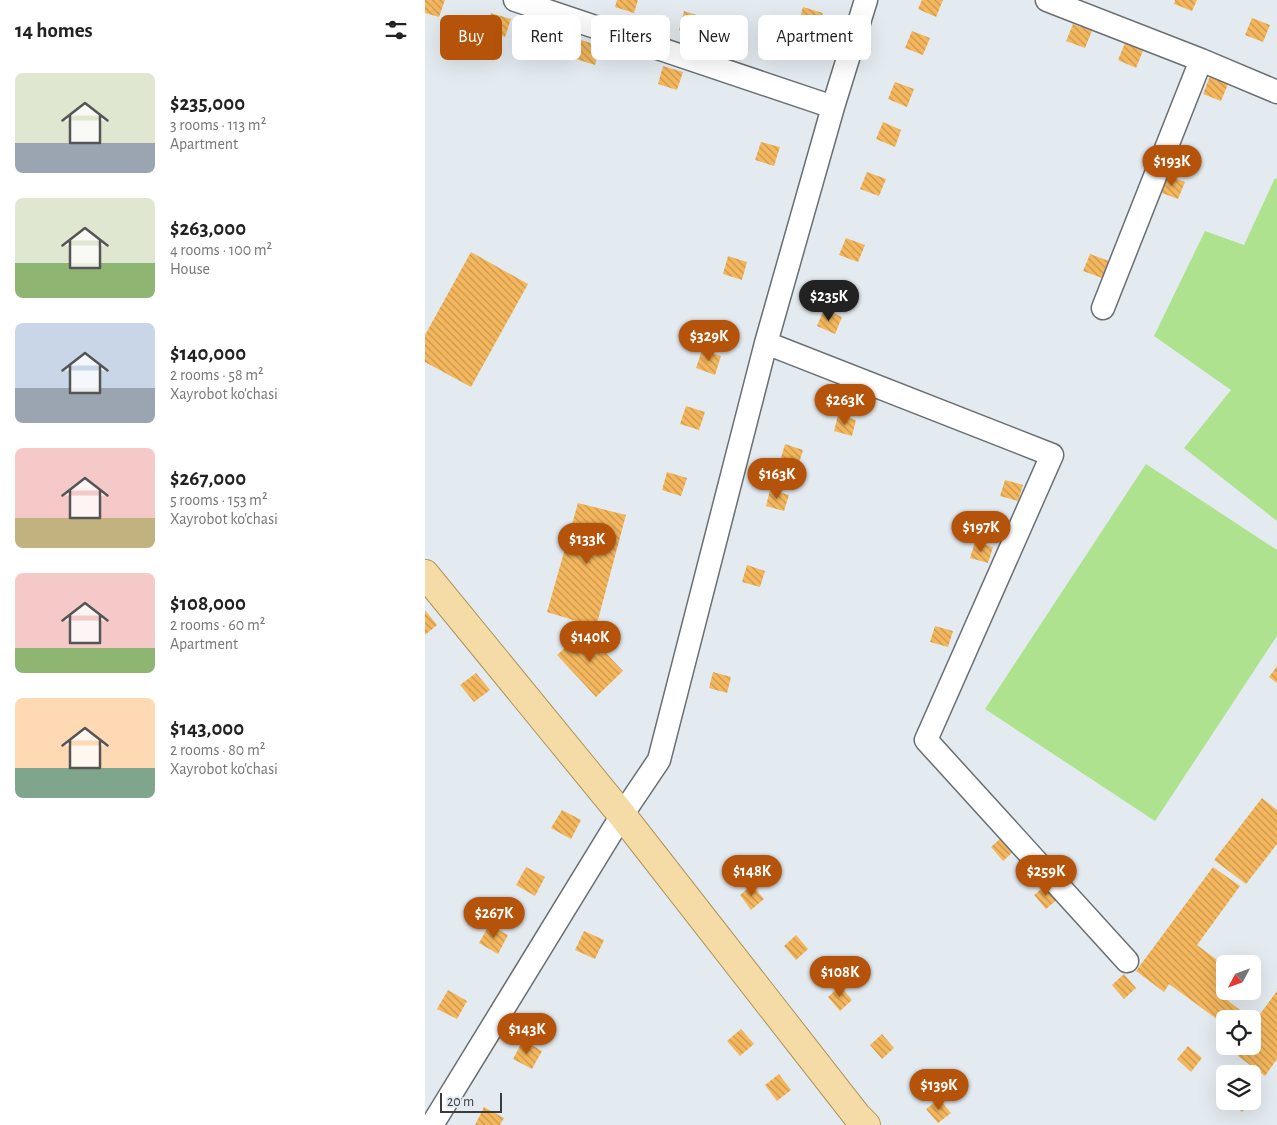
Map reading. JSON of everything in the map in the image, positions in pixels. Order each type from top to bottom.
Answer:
[{"type":"main road","points":[[425,574],[622,815],[865,1125]]},
{"type":"street","points":[[515,0],[833,107]]},
{"type":"street","points":[[432,1125],[622,815],[659,760],[766,344],[833,107],[866,0]]},
{"type":"street","points":[[1047,0],[1277,92]]},
{"type":"street","points":[[1103,308],[1201,60]]},
{"type":"street","points":[[766,344],[1052,455],[926,740],[1127,961]]},
{"type":"green space","points":[[1275,178],[1277,179],[1277,521],[1184,448],[1231,390],[1154,336],[1205,231],[1244,245]]},
{"type":"green space","points":[[1146,464],[1277,550],[1277,636],[1155,821],[985,709]]},
{"type":"building","points":[[425,0],[445,0],[439,17],[425,13]]},
{"type":"building","points":[[617,0],[638,0],[634,13],[615,7]]},
{"type":"building","points":[[922,0],[943,0],[936,17],[918,9]]},
{"type":"building","points":[[1175,0],[1197,0],[1192,11],[1174,4]]},
{"type":"building","points":[[803,7],[823,13],[822,15],[801,15]]},
{"type":"building","points":[[684,11],[697,15],[683,15]]},
{"type":"building","points":[[502,16],[511,19],[505,37],[502,36]]},
{"type":"building","points":[[1252,18],[1270,25],[1263,42],[1245,35]]},
{"type":"building","points":[[1073,24],[1092,31],[1085,48],[1066,41]]},
{"type":"building","points":[[912,31],[930,38],[923,55],[905,48]]},
{"type":"building","points":[[581,40],[591,43],[591,60],[596,60],[595,65],[579,60],[581,60]]},
{"type":"building","points":[[1125,43],[1143,51],[1136,68],[1118,60]]},
{"type":"building","points":[[663,66],[683,72],[677,90],[658,84]]},
{"type":"building","points":[[1210,76],[1228,84],[1221,101],[1203,94]]},
{"type":"building","points":[[895,82],[914,89],[907,107],[888,99]]},
{"type":"building","points":[[883,122],[901,130],[895,147],[876,139]]},
{"type":"building","points":[[761,142],[780,147],[774,166],[755,160]]},
{"type":"building","points":[[867,172],[886,179],[879,196],[860,189]]},
{"type":"building","points":[[1166,175],[1185,182],[1178,199],[1159,192]]},
{"type":"building","points":[[846,238],[865,245],[858,262],[839,255]]},
{"type":"building","points":[[471,252],[528,284],[471,387],[425,362],[425,335]]},
{"type":"building","points":[[1090,254],[1109,261],[1102,278],[1083,271]]},
{"type":"building","points":[[728,256],[747,262],[742,280],[723,274]]},
{"type":"building","points":[[824,309],[842,317],[835,334],[817,326]]},
{"type":"building","points":[[702,350],[721,356],[715,375],[696,368]]},
{"type":"building","points":[[686,406],[705,412],[699,430],[680,424]]},
{"type":"building","points":[[838,415],[856,420],[852,436],[834,431]]},
{"type":"building","points":[[785,444],[803,450],[798,466],[780,461]]},
{"type":"building","points":[[667,472],[687,478],[681,496],[662,490]]},
{"type":"building","points":[[1005,480],[1023,485],[1018,501],[1000,496]]},
{"type":"building","points":[[770,490],[789,495],[784,511],[766,506]]},
{"type":"building","points":[[578,503],[626,515],[596,627],[547,612]]},
{"type":"building","points":[[975,542],[993,547],[988,563],[970,558]]},
{"type":"building","points":[[747,565],[765,571],[760,587],[742,582]]},
{"type":"building","points":[[425,610],[437,625],[425,635]]},
{"type":"building","points":[[935,626],[953,631],[948,647],[930,642]]},
{"type":"building","points":[[584,630],[623,671],[596,697],[557,655]]},
{"type":"building","points":[[1277,666],[1277,683],[1269,677]]},
{"type":"building","points":[[713,672],[731,677],[727,693],[709,688]]},
{"type":"building","points":[[476,673],[490,690],[474,702],[460,685]]},
{"type":"building","points":[[1262,798],[1277,810],[1277,844],[1246,884],[1214,860]]},
{"type":"building","points":[[562,810],[581,820],[571,839],[551,828]]},
{"type":"building","points":[[1003,836],[1015,850],[1003,861],[991,847]]},
{"type":"building","points":[[526,867],[545,877],[535,896],[516,885]]},
{"type":"building","points":[[1213,867],[1240,886],[1197,945],[1216,959],[1216,1000],[1227,1000],[1240,1010],[1216,1010],[1216,1018],[1169,984],[1164,992],[1136,971]]},
{"type":"building","points":[[752,885],[764,899],[751,910],[740,895]]},
{"type":"building","points":[[1046,885],[1058,899],[1046,909],[1034,895]]},
{"type":"building","points":[[489,925],[508,935],[498,954],[479,943]]},
{"type":"building","points":[[584,931],[604,940],[595,959],[575,950]]},
{"type":"building","points":[[796,935],[808,949],[796,960],[784,946]]},
{"type":"building","points":[[1124,974],[1136,988],[1124,999],[1112,985]]},
{"type":"building","points":[[840,986],[852,1000],[840,1011],[828,997]]},
{"type":"building","points":[[448,990],[467,1001],[457,1019],[437,1009]]},
{"type":"building","points":[[1277,991],[1277,1059],[1265,1076],[1261,1073],[1261,1065],[1250,1065],[1238,1056],[1261,1055],[1261,1013]]},
{"type":"building","points":[[741,1029],[754,1044],[740,1056],[727,1041]]},
{"type":"building","points":[[882,1034],[894,1048],[882,1059],[870,1045]]},
{"type":"building","points":[[523,1040],[542,1051],[532,1069],[513,1059]]},
{"type":"building","points":[[1188,1046],[1202,1058],[1191,1072],[1177,1059]]},
{"type":"building","points":[[779,1074],[791,1090],[777,1101],[765,1085]]},
{"type":"building","points":[[939,1099],[951,1113],[938,1123],[926,1109]]},
{"type":"building","points":[[484,1107],[504,1118],[500,1125],[475,1125]]}]
